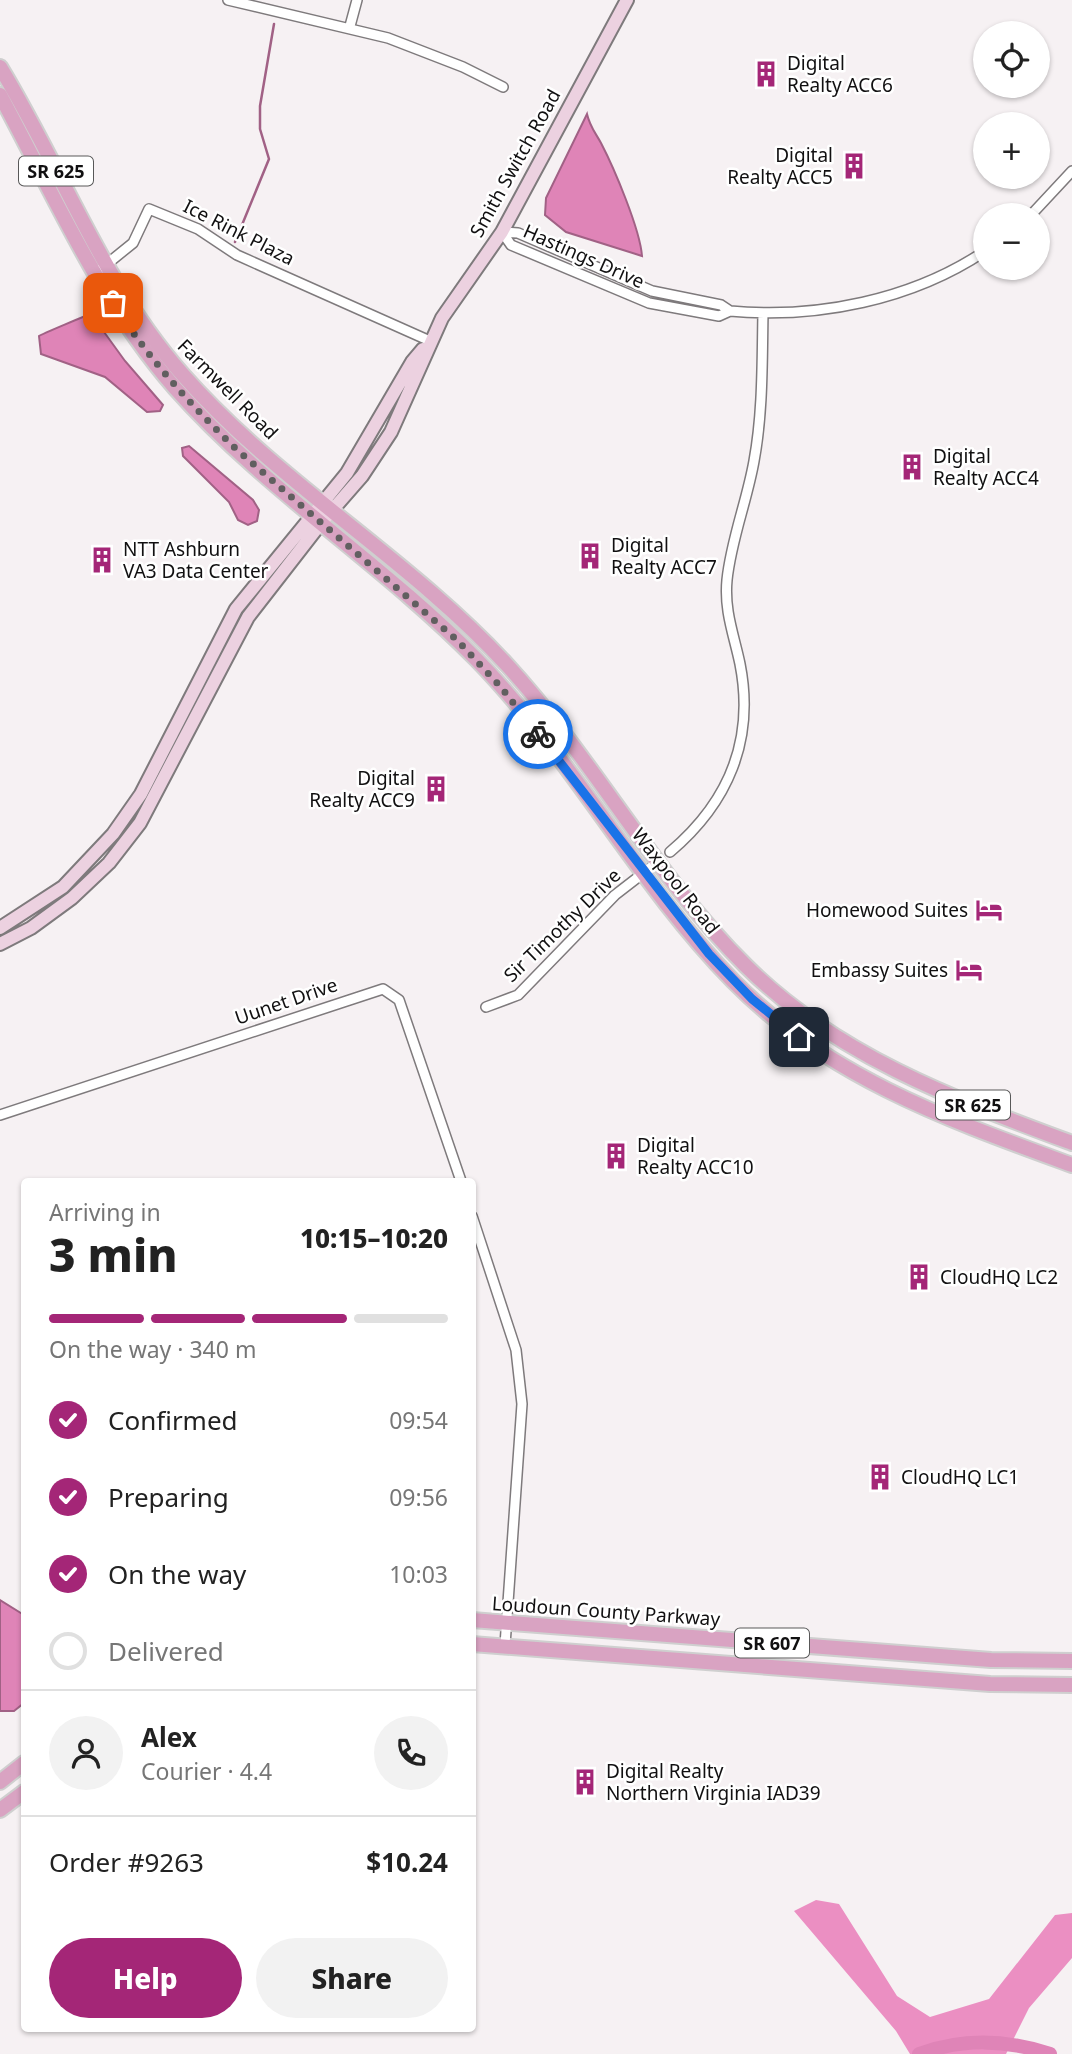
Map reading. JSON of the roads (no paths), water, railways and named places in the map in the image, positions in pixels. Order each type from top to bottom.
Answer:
[{"type":"main road","name":"Smith Switch Road","points":[[327,507],[362,476],[391,432],[430,341],[502,232],[627,0]]},
{"type":"main road","name":"Farmwell Road","points":[[0,67],[131,332],[177,390],[236,449],[316,519]]},
{"type":"main road","name":"Farmwell Road","points":[[0,95],[101,269],[186,378],[239,432],[327,507]]},
{"type":"main road","points":[[0,928],[62,887],[113,834],[141,794],[236,609],[327,507]]},
{"type":"main road","name":"Waxpool Road","points":[[327,507],[459,620],[511,669],[664,857],[743,963],[815,1024],[916,1083],[1072,1143]]},
{"type":"main road","points":[[0,944],[31,928],[72,898],[125,844],[159,791],[248,617],[316,519]]},
{"type":"main road","name":"Waxpool Road","points":[[316,519],[478,661],[732,981],[812,1047],[872,1084],[920,1108],[1072,1165]]},
{"type":"main road","name":"Loudoun County Parkway","points":[[476,1620],[991,1660],[1072,1661]]},
{"type":"main road","name":"SR 607","points":[[476,1644],[990,1684],[1072,1685]]},
{"type":"main road","points":[[0,1782],[21,1765]]},
{"type":"main road","points":[[0,1810],[21,1794]]},
{"type":"street","points":[[228,0],[350,26],[427,51],[503,87]]},
{"type":"street","points":[[350,26],[357,0]]},
{"type":"street","points":[[1042,203],[1072,171]]},
{"type":"street","name":"Ice Rink Plaza","points":[[101,269],[134,243],[149,209],[198,229],[237,255],[430,341]]},
{"type":"street","name":"Hastings Drive","points":[[502,232],[511,245],[649,303],[719,316],[730,311],[763,313],[827,308],[891,295],[936,279],[973,258]]},
{"type":"street","name":"Sir Timothy Drive","points":[[486,1007],[518,995],[607,902],[701,825],[729,780],[743,732],[743,686],[729,624],[727,590],[760,420],[763,313]]},
{"type":"street","name":"Uunet Drive","points":[[0,1115],[383,989],[399,1000],[460,1178]]},
{"type":"street","points":[[476,1228],[513,1339],[522,1404],[505,1645]]},
{"type":"waterway","points":[[235,242],[269,159],[260,129],[260,106],[274,24]]},
{"type":"waterway","points":[[919,2054],[952,2045],[984,2042],[1017,2045],[1050,2054]]},
{"type":"place","name":"Digital Realty ACC6","points":[[766,74]]},
{"type":"place","name":"Digital Realty ACC5","points":[[854,166]]},
{"type":"place","name":"Digital Realty ACC4","points":[[912,467]]},
{"type":"place","name":"Digital Realty ACC7","points":[[590,556]]},
{"type":"place","name":"NTT Ashburn VA3 Data Center","points":[[102,560]]},
{"type":"place","name":"Digital Realty ACC9","points":[[436,789]]},
{"type":"place","name":"Homewood Suites","points":[[989,910]]},
{"type":"place","name":"Embassy Suites","points":[[969,970]]},
{"type":"place","name":"Digital Realty ACC10","points":[[616,1156]]},
{"type":"place","name":"CloudHQ LC2","points":[[919,1277]]},
{"type":"place","name":"CloudHQ LC1","points":[[880,1477]]},
{"type":"place","name":"Digital Realty Northern Virginia IAD39","points":[[585,1782]]}]
